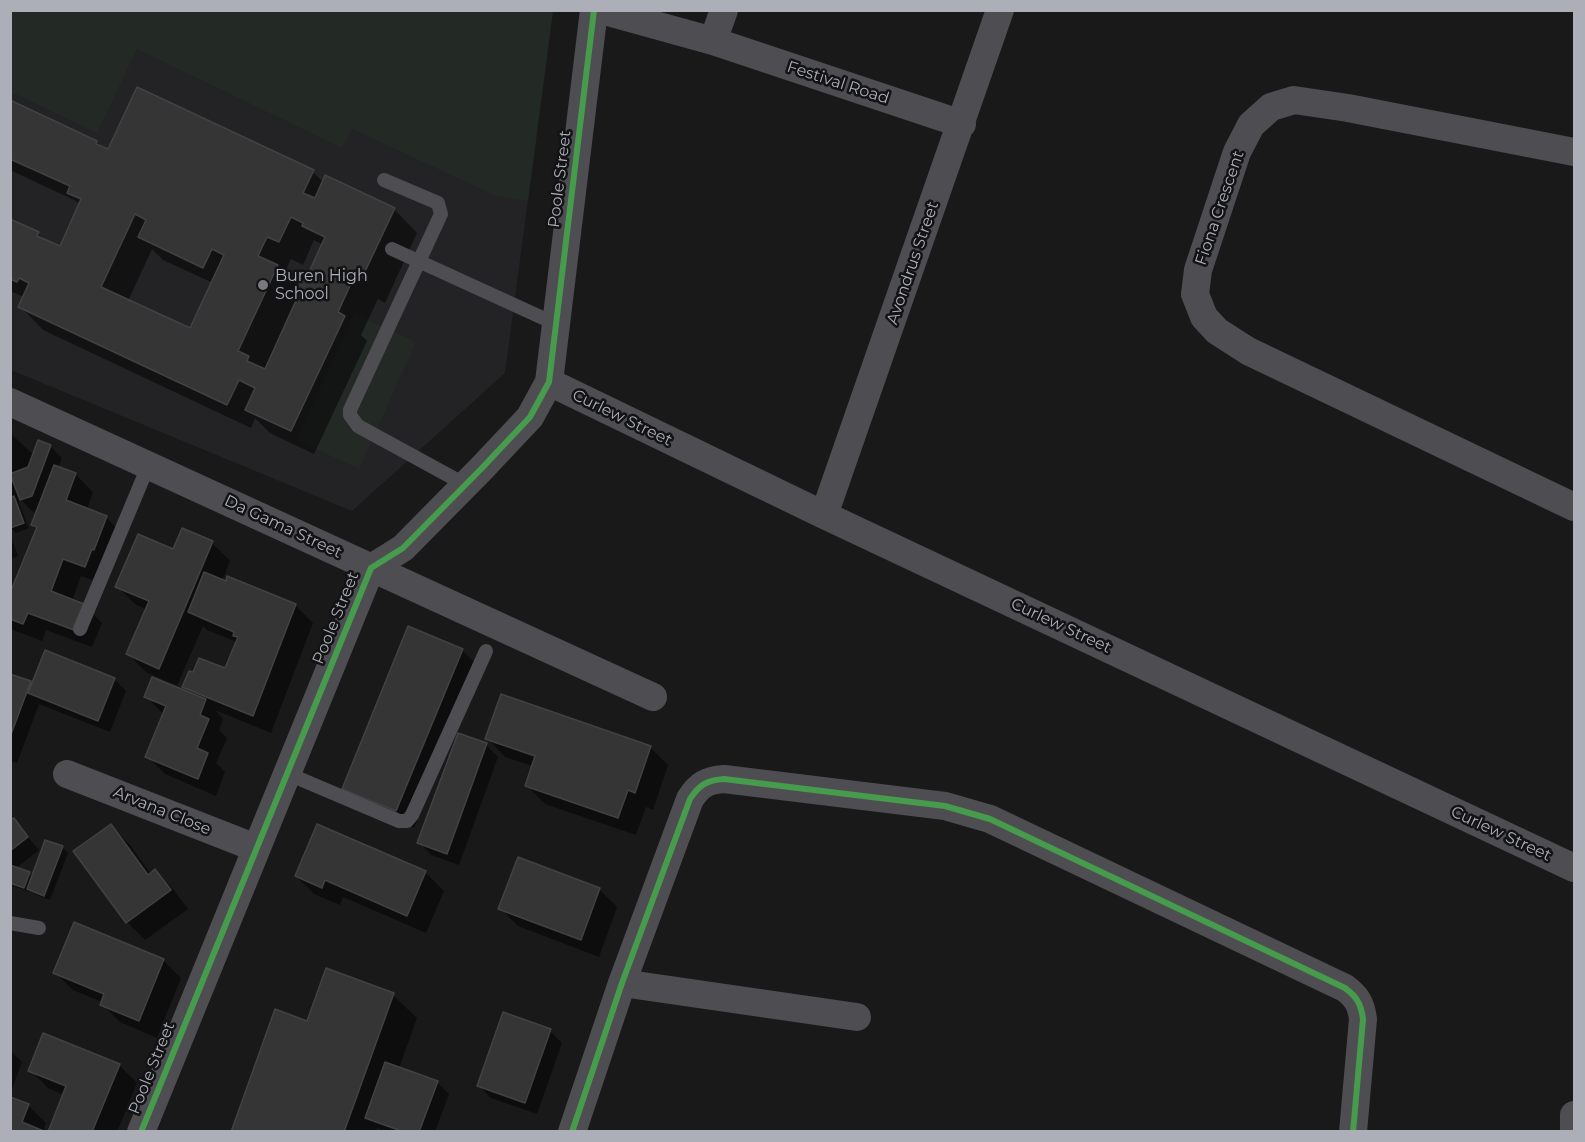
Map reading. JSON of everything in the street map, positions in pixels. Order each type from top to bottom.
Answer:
[{"type":"street","name":"Poole Street","points":[[141,1131],[371,568],[402,548],[466,485],[530,417],[549,382],[594,10]]},
{"type":"street","name":"Festival Road","points":[[601,10],[713,41],[962,124]]},
{"type":"street","points":[[713,41],[724,10]]},
{"type":"street","name":"Avondrus Street","points":[[824,515],[1000,10]]},
{"type":"street","name":"Fiona Crescent","points":[[1575,152],[1348,108],[1294,100],[1271,107],[1251,125],[1237,152],[1198,270],[1195,294],[1204,317],[1217,331],[1248,351],[1575,507]]},
{"type":"street","name":"Curlew Street","points":[[549,382],[824,515],[1575,868]]},
{"type":"street","name":"Da Gama Street","points":[[10,402],[653,697]]},
{"type":"street","name":"Arvana Close","points":[[67,774],[256,848]]},
{"type":"street","points":[[572,1131],[622,982],[690,799],[698,787],[710,780],[724,779],[945,806],[990,819],[1345,988],[1355,995],[1361,1006],[1363,1019],[1353,1131]]},
{"type":"street","points":[[622,982],[857,1017]]},
{"type":"street","points":[[1574,1131],[1575,1115]]},
{"type":"lane","points":[[384,180],[438,203],[441,214],[353,402],[350,415],[358,426],[466,485]]},
{"type":"lane","points":[[392,249],[556,324]]},
{"type":"lane","points":[[80,629],[149,464]]},
{"type":"lane","points":[[286,773],[399,821],[407,821],[412,815],[486,651]]},
{"type":"lane","points":[[10,923],[39,928]]},
{"type":"shaded area","name":"Buren High School","points":[[10,11],[553,11],[505,373],[352,511],[11,370]]},
{"type":"shaded area","points":[[10,11],[553,11],[528,201],[496,196],[352,129],[342,148],[137,49],[97,133],[11,92]]},
{"type":"shaded area","points":[[355,314],[416,342],[359,469],[297,440]]},
{"type":"building","points":[[137,87],[314,170],[303,193],[315,198],[325,175],[395,208],[361,280],[354,277],[338,312],[345,316],[291,431],[245,410],[255,388],[239,380],[227,405],[18,307],[29,283],[19,278],[17,282],[10,279],[10,219],[39,232],[37,236],[60,246],[81,199],[67,193],[70,186],[10,159],[10,100],[97,141],[96,144],[108,149]],"holes":[[[135,214],[146,220],[138,237],[203,268],[212,249],[224,255],[190,328],[101,287]],[[291,217],[303,223],[302,226],[325,237],[309,272],[305,271],[294,295],[298,296],[265,369],[247,361],[249,356],[238,351],[278,265],[258,256],[267,237],[279,242]]]},
{"type":"building","points":[[38,440],[51,445],[32,496],[20,500],[10,474],[28,467]]},
{"type":"building","points":[[54,465],[76,473],[66,500],[107,516],[85,567],[63,559],[51,591],[84,604],[74,630],[28,613],[23,624],[10,619],[10,593],[37,527],[31,525]]},
{"type":"building","points":[[14,496],[24,523],[10,528],[10,498]]},
{"type":"building","points":[[182,528],[213,541],[159,669],[126,654],[149,601],[115,587],[138,534],[173,549]]},
{"type":"building","points":[[204,572],[226,581],[227,576],[296,604],[253,716],[182,687],[189,671],[193,672],[199,658],[225,668],[238,637],[233,636],[234,632],[188,612]]},
{"type":"building","points":[[408,626],[463,649],[396,811],[342,789]]},
{"type":"building","points":[[45,650],[115,678],[98,721],[28,693]]},
{"type":"building","points":[[10,674],[31,681],[10,737]]},
{"type":"building","points":[[152,677],[206,699],[200,715],[209,719],[197,748],[208,753],[198,779],[145,757],[166,706],[144,697]]},
{"type":"building","points":[[501,694],[651,746],[635,793],[628,790],[618,818],[525,786],[535,756],[485,739]]},
{"type":"building","points":[[458,733],[487,743],[447,854],[417,843]]},
{"type":"building","points":[[14,818],[28,837],[10,851],[10,820]]},
{"type":"building","points":[[111,824],[148,875],[155,869],[171,890],[126,923],[73,851]]},
{"type":"building","points":[[317,824],[426,871],[407,916],[325,880],[322,888],[295,876]]},
{"type":"building","points":[[45,840],[63,846],[44,896],[27,889]]},
{"type":"building","points":[[518,857],[600,888],[581,940],[498,909]]},
{"type":"building","points":[[10,865],[30,872],[24,888],[10,883]]},
{"type":"building","points":[[74,922],[164,959],[139,1021],[100,1005],[104,994],[53,973]]},
{"type":"building","points":[[326,968],[394,993],[344,1132],[231,1132],[275,1009],[307,1021]]},
{"type":"building","points":[[503,1012],[551,1029],[525,1103],[477,1086]]},
{"type":"building","points":[[43,1033],[120,1064],[92,1132],[48,1132],[66,1086],[28,1071]]},
{"type":"building","points":[[385,1062],[438,1081],[419,1132],[404,1132],[365,1118]]},
{"type":"building","points":[[10,1097],[29,1104],[22,1122],[46,1132],[10,1132]]},
{"type":"cycle path","points":[[141,1132],[371,568],[403,548],[482,468],[530,417],[549,382],[594,10]]},
{"type":"cycle path","points":[[572,1132],[622,983],[690,799],[704,784],[724,779],[945,806],[990,819],[1345,988],[1358,1001],[1363,1019],[1353,1132]]},
{"type":"place","name":"Buren High School","points":[[263,285]]}]
